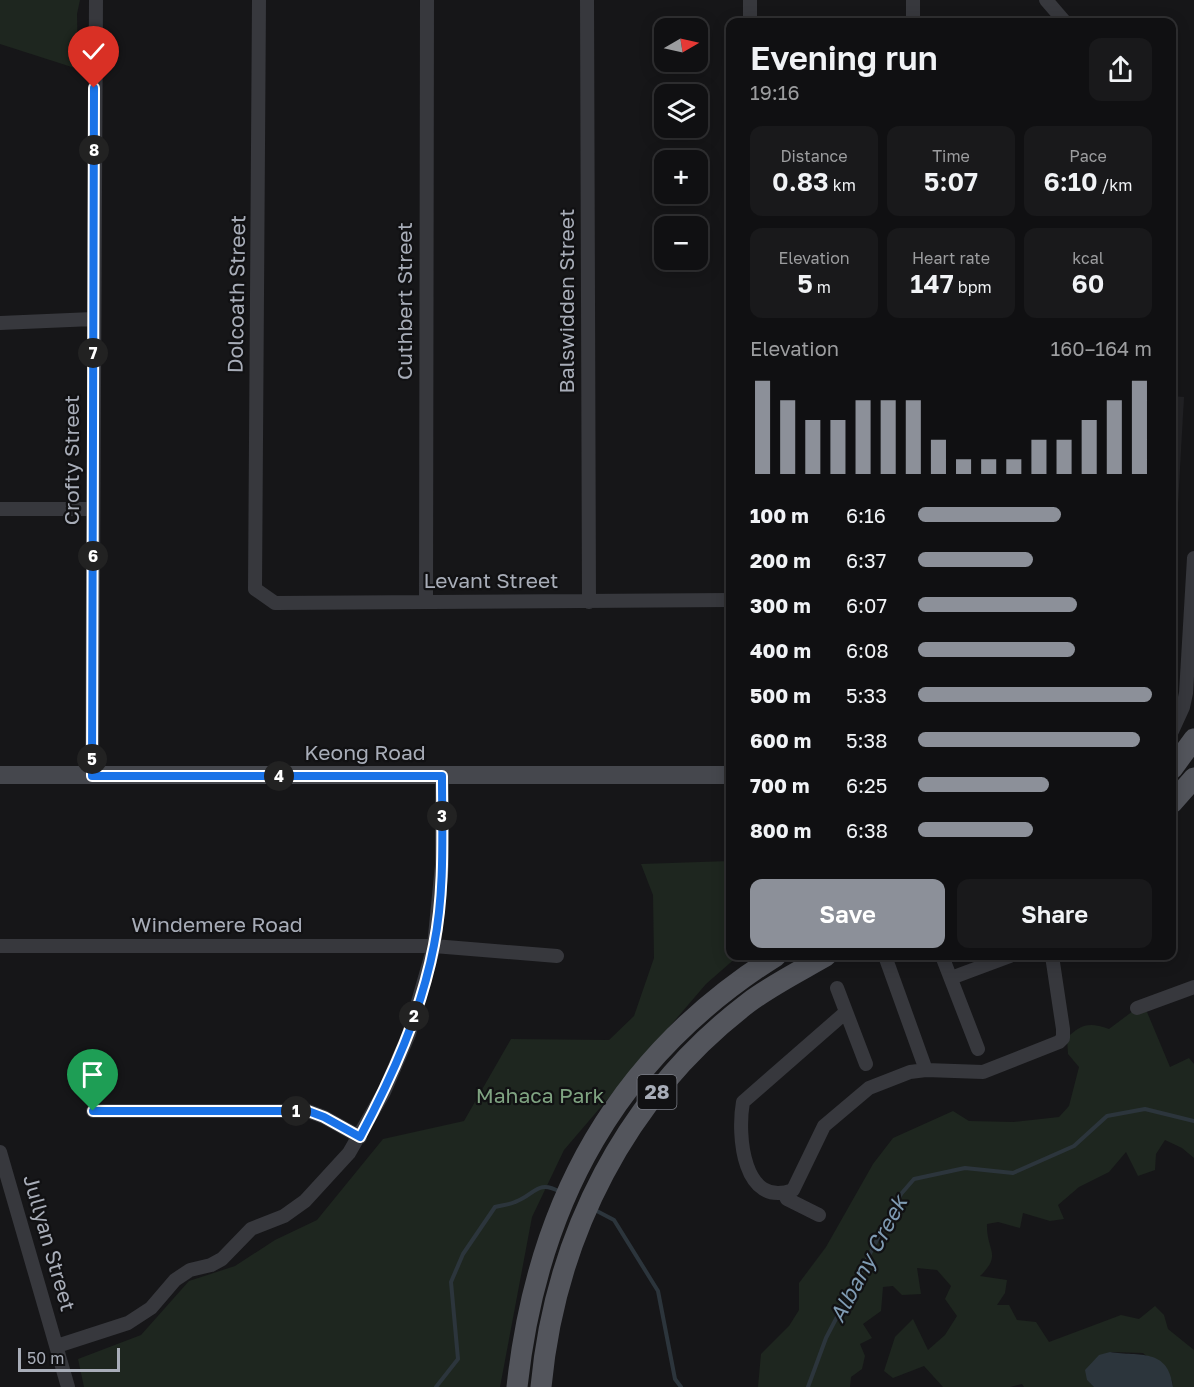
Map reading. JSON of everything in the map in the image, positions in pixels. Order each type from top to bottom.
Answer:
[{"type":"main road","points":[[1176,764],[1194,739]]},
{"type":"main road","points":[[1176,798],[1194,778]]},
{"type":"main road","name":"28","points":[[516,1387],[529,1300],[558,1210],[578,1169],[626,1092],[654,1058],[714,1000],[739,979],[770,960]]},
{"type":"main road","name":"28","points":[[541,1387],[555,1296],[582,1216],[599,1178],[632,1125],[678,1068],[730,1017],[762,993],[819,960]]},
{"type":"main road","points":[[714,1000],[730,1017]]},
{"type":"street","name":"Crofty Street","points":[[92,776],[96,0]]},
{"type":"street","name":"Dolcoath Street","points":[[255,589],[259,0]]},
{"type":"street","name":"Cuthbert Street","points":[[426,602],[427,0]]},
{"type":"street","name":"Balswidden Street","points":[[586,0],[589,602]]},
{"type":"street","points":[[750,0],[750,18]]},
{"type":"street","points":[[913,18],[914,0]]},
{"type":"street","points":[[1046,0],[1062,18]]},
{"type":"street","points":[[0,323],[93,319]]},
{"type":"street","points":[[0,509],[93,509]]},
{"type":"street","points":[[1176,723],[1186,693],[1194,558]]},
{"type":"street","name":"Levant Street","points":[[255,589],[275,603],[726,600]]},
{"type":"street","name":"Keong Road","points":[[0,776],[726,775]]},
{"type":"street","points":[[57,1346],[128,1323],[151,1308],[175,1280],[189,1270],[211,1265],[222,1259],[251,1229],[284,1216],[305,1201],[349,1153],[360,1137],[384,1092],[409,1034],[434,946],[442,865],[442,776]]},
{"type":"street","name":"Windemere Road","points":[[0,946],[434,946],[557,956]]},
{"type":"street","points":[[886,960],[926,1070]]},
{"type":"street","points":[[944,960],[978,1050]]},
{"type":"street","points":[[951,978],[999,960]]},
{"type":"street","points":[[846,1012],[750,1092],[743,1102],[743,1152],[750,1175],[759,1187],[774,1194],[793,1190],[824,1126],[869,1088],[910,1072],[926,1070],[975,1074],[1059,1042],[1063,1038],[1064,1029],[1053,960]]},
{"type":"street","points":[[1137,1008],[1194,987]]},
{"type":"street","points":[[837,988],[866,1064]]},
{"type":"street","points":[[93,1111],[308,1111],[360,1137]]},
{"type":"street","name":"Jullyan Street","points":[[0,1152],[68,1387]]},
{"type":"street","points":[[784,1193],[787,1199],[819,1215]]},
{"type":"shaded area","points":[[1176,396],[1184,397],[1176,540]]},
{"type":"shaded area","points":[[1110,1352],[1150,1356],[1159,1360],[1170,1374],[1173,1387],[1094,1387],[1087,1380],[1085,1370],[1099,1355]]},
{"type":"green space","points":[[0,0],[80,0],[77,14],[78,69],[0,44]]},
{"type":"green space","name":"Mahaca Park","points":[[726,861],[726,960],[733,960],[706,984],[564,1150],[532,1217],[500,1387],[84,1387],[78,1359],[141,1335],[189,1281],[235,1266],[275,1240],[317,1220],[383,1139],[464,1121],[511,1039],[609,1040],[634,1016],[654,958],[653,895],[641,864]]},
{"type":"green space","points":[[1133,1011],[1147,1012],[1170,1067],[1189,1058],[1194,1064],[1194,1158],[1182,1148],[1165,1140],[1156,1154],[1155,1170],[1138,1176],[1126,1152],[1109,1172],[1079,1187],[1058,1205],[1064,1219],[1050,1221],[1023,1213],[1020,1228],[998,1222],[987,1224],[992,1257],[987,1269],[980,1276],[1007,1280],[1005,1293],[997,1305],[1009,1305],[1017,1320],[1036,1322],[1049,1342],[1121,1315],[1139,1319],[1155,1306],[1164,1315],[1168,1329],[1194,1350],[1194,1387],[1173,1387],[1172,1380],[1143,1353],[1110,1352],[1087,1380],[1094,1387],[1024,1387],[1022,1384],[1010,1387],[943,1387],[924,1366],[893,1378],[884,1371],[895,1337],[913,1319],[928,1350],[945,1335],[957,1316],[945,1299],[951,1286],[937,1270],[917,1268],[921,1294],[902,1295],[893,1286],[883,1287],[881,1311],[863,1324],[872,1338],[860,1344],[865,1356],[862,1369],[851,1377],[850,1387],[758,1387],[761,1354],[789,1326],[799,1310],[799,1283],[826,1247],[873,1164],[893,1138],[953,1111],[969,1121],[1013,1122],[1059,1117],[1069,1106],[1079,1067],[1068,1054],[1067,1038],[1081,1027],[1096,1025],[1109,1029]]},
{"type":"waterway","name":"Albany Creek","points":[[808,1387],[826,1338],[901,1194],[914,1179],[965,1168],[1013,1173],[1074,1146],[1107,1116],[1145,1109],[1194,1121]]},
{"type":"waterway","name":"Albany Creek","points":[[436,1387],[458,1359],[451,1282],[463,1254],[495,1207],[513,1203],[541,1188],[552,1188],[560,1192]]},
{"type":"waterway","name":"Albany Creek","points":[[593,1209],[614,1220],[658,1291],[675,1379],[681,1387]]},
{"type":"route","points":[[93,1111],[308,1111],[360,1137],[384,1092],[409,1034],[434,946],[442,865],[442,776],[92,776],[94,88]]}]
